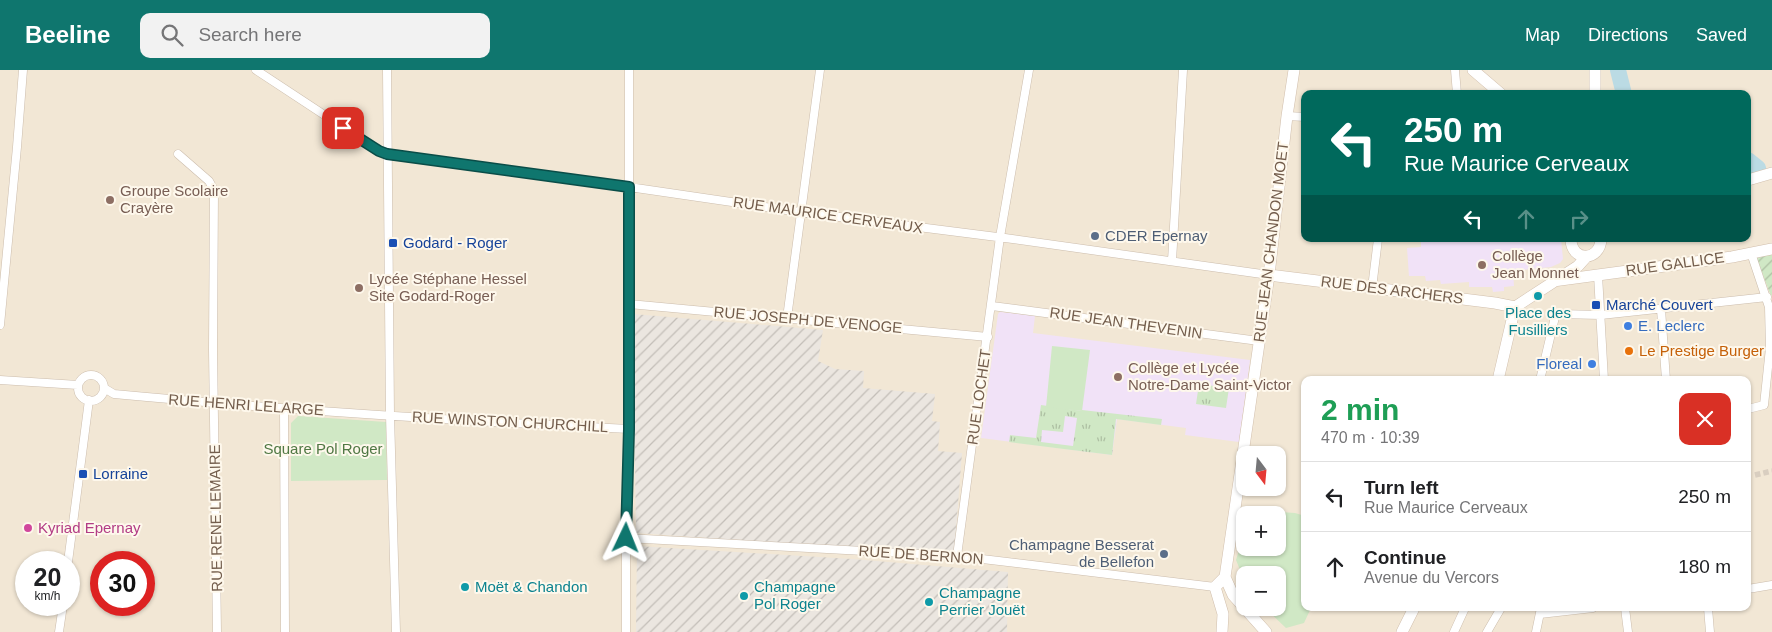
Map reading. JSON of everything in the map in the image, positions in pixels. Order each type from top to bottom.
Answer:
[{"type":"main road","name":"RUE JEAN CHANDON MOET","points":[[1225,576],[1269,275],[1294,70]]},
{"type":"main road","points":[[1475,70],[1497,90]]},
{"type":"main road","points":[[1595,70],[1595,90]]},
{"type":"main road","points":[[1751,179],[1772,173]]},
{"type":"main road","points":[[1571,242],[1574,251],[1580,255],[1588,256]]},
{"type":"main road","points":[[1499,376],[1515,307],[1578,266],[1601,247],[1602,242]]},
{"type":"main road","name":"RUE GALLICE","points":[[1553,281],[1772,249]]},
{"type":"main road","points":[[1553,281],[1574,251]]},
{"type":"main road","points":[[1588,256],[1598,275]]},
{"type":"main road","name":"RUE DES ARCHERS","points":[[1269,275],[1515,307]]},
{"type":"main road","points":[[1222,632],[1223,614],[1215,587],[1225,576],[1236,599]]},
{"type":"main road","points":[[1223,614],[1229,608],[1236,605]]},
{"type":"main road","points":[[1402,632],[1412,611]]},
{"type":"main road","points":[[1251,616],[1266,632]]},
{"type":"street","points":[[0,325],[17,147],[22,70]]},
{"type":"street","points":[[256,70],[379,151],[387,154]]},
{"type":"street","points":[[387,70],[390,415],[396,632]]},
{"type":"street","points":[[626,632],[629,429],[629,70]]},
{"type":"street","points":[[787,318],[820,70]]},
{"type":"street","name":"RUE LOCHET","points":[[957,556],[1000,238],[1029,70]]},
{"type":"street","points":[[1172,261],[1183,70]]},
{"type":"street","points":[[1455,70],[1456,90]]},
{"type":"street","points":[[1287,116],[1301,117]]},
{"type":"street","name":"RUE RENE LEMAIRE","points":[[178,154],[209,181],[214,190],[213,312],[217,632]]},
{"type":"street","name":"RUE MAURICE CERVEAUX","points":[[387,154],[1269,275]]},
{"type":"street","points":[[1372,288],[1378,242]]},
{"type":"street","points":[[1751,253],[1769,307],[1770,348],[1764,405],[1751,408]]},
{"type":"street","points":[[1598,275],[1604,376]]},
{"type":"street","points":[[1541,376],[1556,315],[1601,315],[1766,297]]},
{"type":"street","name":"RUE JOSEPH DE VENOGE","points":[[629,304],[988,337]]},
{"type":"street","name":"RUE JEAN THEVENIN","points":[[992,306],[1259,341]]},
{"type":"street","points":[[1661,309],[1666,376]]},
{"type":"street","points":[[94,375],[101,380],[104,388],[97,399],[89,400],[82,397],[79,393],[78,385],[86,376],[94,375]]},
{"type":"street","points":[[0,380],[78,385]]},
{"type":"street","name":"RUE HENRI LELARGE","points":[[104,388],[114,394],[390,415]]},
{"type":"street","points":[[69,551],[89,400]]},
{"type":"street","points":[[284,408],[285,632]]},
{"type":"street","name":"RUE WINSTON CHURCHILL","points":[[390,415],[629,429]]},
{"type":"street","name":"RUE DE BERNON","points":[[626,538],[957,556],[1215,587]]},
{"type":"street","points":[[1751,588],[1772,585]]},
{"type":"street","points":[[1454,632],[1464,611]]},
{"type":"street","points":[[1487,632],[1499,611]]},
{"type":"street","points":[[1536,632],[1540,611]]},
{"type":"street","points":[[1625,611],[1628,632]]},
{"type":"street","points":[[1708,611],[1710,632]]},
{"type":"street","points":[[59,632],[61,616]]},
{"type":"shaded area","points":[[0,70],[1772,70],[1772,632],[0,632]]},
{"type":"shaded area","name":"Collège Jean Monnet","points":[[1421,242],[1561,242],[1563,259],[1560,263],[1551,267],[1513,271],[1514,286],[1504,287],[1504,291],[1493,292],[1492,287],[1469,287],[1469,282],[1441,284],[1440,280],[1426,281],[1425,276],[1409,276],[1407,248],[1421,247]]},
{"type":"shaded area","name":"Collège et Lycée Notre-Dame Saint-Victor","points":[[1000,312],[1035,316],[1033,333],[1250,360],[1239,442],[1185,435],[1186,428],[1117,419],[1112,455],[981,438],[998,314]]},
{"type":"shaded area","points":[[633,314],[823,330],[818,361],[835,369],[864,371],[863,388],[935,394],[932,421],[940,422],[938,451],[962,453],[954,555],[636,533]]},
{"type":"shaded area","name":"Champagne Pol Roger","points":[[637,546],[852,559],[1008,572],[1007,632],[636,632]]},
{"type":"green space","points":[[1772,254],[1772,295],[1771,296],[1756,257]]},
{"type":"green space","points":[[1052,346],[1090,350],[1082,411],[1046,407]]},
{"type":"green space","points":[[1199,384],[1229,388],[1226,408],[1196,404]]},
{"type":"green space","points":[[1041,405],[1162,419],[1161,425],[1116,419],[1112,455],[1009,442],[1010,435],[1036,438]],"holes":[[[1065,416],[1077,418],[1073,446],[1041,442],[1042,430],[1063,432]]]},
{"type":"green space","name":"Square Pol Roger","points":[[298,416],[386,422],[387,480],[291,481],[291,423]]},
{"type":"green space","points":[[1286,512],[1301,515],[1301,611],[1310,611],[1304,623],[1286,628],[1273,616],[1286,616],[1286,566],[1238,566],[1236,560],[1237,556],[1286,556]]},
{"type":"waterway","points":[[1618,70],[1623,90]]},
{"type":"waterway","points":[[1751,162],[1758,168]]},
{"type":"tunnel","points":[[1755,475],[1772,471]]},
{"type":"place","name":"Groupe Scolaire Crayère","points":[[110,200]]},
{"type":"place","name":"CDER Epernay","points":[[1095,236]]},
{"type":"place","name":"Godard - Roger","points":[[393,243]]},
{"type":"place","name":"Collège Jean Monnet","points":[[1482,265]]},
{"type":"place","name":"Lycée Stéphane Hessel Site Godard-Roger","points":[[359,288]]},
{"type":"place","name":"Place des Fusilliers","points":[[1538,296]]},
{"type":"place","name":"Marché Couvert","points":[[1596,305]]},
{"type":"place","name":"E. Leclerc","points":[[1628,326]]},
{"type":"place","name":"Le Prestige Burger","points":[[1629,351]]},
{"type":"place","name":"Floreal","points":[[1592,364]]},
{"type":"place","name":"Collège et Lycée Notre-Dame Saint-Victor","points":[[1118,377]]},
{"type":"place","name":"Lorraine","points":[[83,474]]},
{"type":"place","name":"Kyriad Epernay","points":[[28,528]]},
{"type":"place","name":"Champagne Besserat de Bellefon","points":[[1164,554]]},
{"type":"place","name":"Moёt & Chandon","points":[[465,587]]},
{"type":"place","name":"Champagne Pol Roger","points":[[744,596]]},
{"type":"place","name":"Champagne Perrier Jouët","points":[[929,602]]},
{"type":"route","points":[[343,128],[387,154],[629,187],[629,429],[626,538]]}]
